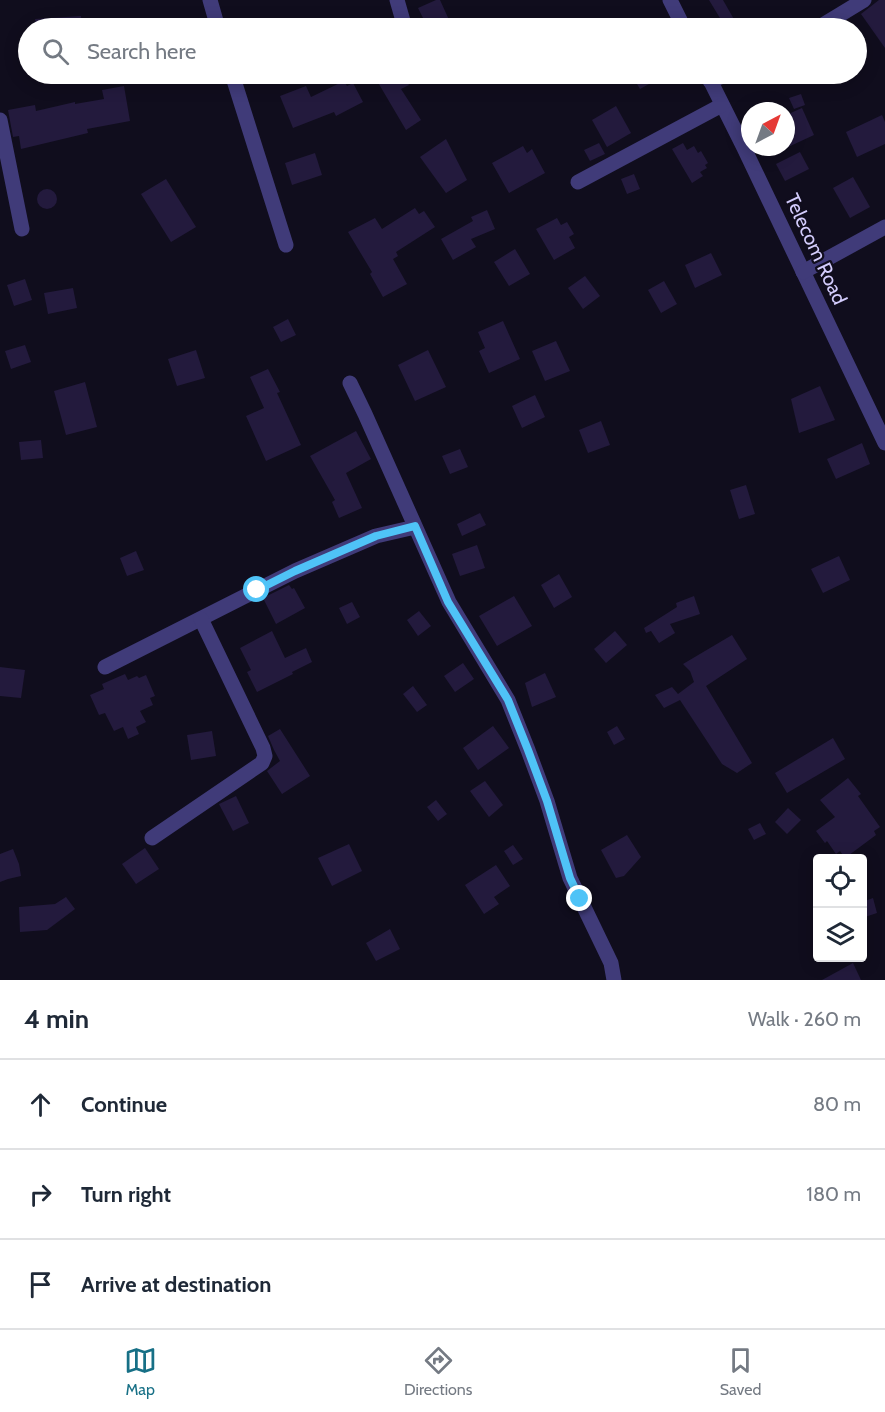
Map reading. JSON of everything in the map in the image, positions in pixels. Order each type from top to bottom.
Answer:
[{"type":"street","points":[[210,0],[215,18]]},
{"type":"street","points":[[397,0],[402,18]]},
{"type":"street","points":[[670,0],[679,18]]},
{"type":"street","points":[[834,18],[864,0]]},
{"type":"street","points":[[235,84],[286,245]]},
{"type":"street","name":"Telecom Road","points":[[712,84],[885,443]]},
{"type":"street","points":[[578,182],[722,105]]},
{"type":"street","points":[[0,120],[22,230]]},
{"type":"street","points":[[803,272],[885,227]]},
{"type":"street","points":[[350,383],[448,602],[508,700],[547,801],[570,878],[611,963],[614,980]]},
{"type":"street","points":[[105,667],[295,571],[376,536],[415,526]]},
{"type":"street","points":[[152,838],[261,763],[265,756],[201,619]]},
{"type":"building","points":[[440,0],[448,18],[423,18],[418,8]]},
{"type":"building","points":[[709,0],[723,0],[733,18],[720,18]]},
{"type":"building","points":[[879,0],[885,0],[885,48],[867,22],[867,18],[861,14]]},
{"type":"building","points":[[81,16],[81,18],[50,18]]},
{"type":"building","points":[[338,84],[347,86],[354,84],[363,102],[336,116],[334,112],[293,128],[280,96],[306,86],[311,97]]},
{"type":"building","points":[[379,84],[409,85],[401,89],[421,120],[406,130]]},
{"type":"building","points":[[637,84],[649,84],[640,89]]},
{"type":"building","points":[[124,86],[130,121],[87,129],[88,133],[21,149],[19,136],[13,137],[8,110],[35,105],[36,111],[75,102],[75,104],[104,99],[102,90]]},
{"type":"building","points":[[801,94],[805,105],[795,109],[795,102],[791,102],[789,98]]},
{"type":"building","points":[[616,106],[631,133],[607,147],[592,120]]},
{"type":"building","points":[[802,108],[814,135],[795,144],[795,111]]},
{"type":"building","points":[[882,115],[885,122],[885,144],[857,157],[846,132]]},
{"type":"building","points":[[446,139],[467,180],[446,193],[420,157]]},
{"type":"building","points":[[599,143],[605,154],[590,161],[584,150]]},
{"type":"building","points":[[683,143],[687,150],[694,146],[698,153],[701,151],[708,163],[705,165],[707,168],[700,172],[703,176],[692,183],[672,149]]},
{"type":"building","points":[[523,146],[527,153],[532,149],[545,173],[509,193],[492,163]]},
{"type":"building","points":[[800,152],[809,169],[785,181],[776,164]]},
{"type":"building","points":[[315,153],[322,175],[292,185],[285,163]]},
{"type":"building","points":[[634,174],[640,189],[627,194],[621,179]]},
{"type":"building","points":[[853,177],[870,207],[850,218],[833,188]]},
{"type":"building","points":[[166,179],[196,227],[171,242],[141,194]]},
{"type":"building","points":[[47,189],[54,192],[57,199],[54,206],[47,209],[40,206],[37,199],[40,192]]},
{"type":"building","points":[[415,208],[419,214],[424,211],[435,227],[396,252],[398,256],[393,259],[407,284],[383,297],[370,274],[372,272],[348,232],[375,218],[382,229]]},
{"type":"building","points":[[487,210],[495,229],[471,239],[476,247],[453,260],[441,239],[473,221],[471,217]]},
{"type":"building","points":[[557,218],[561,225],[567,222],[574,234],[569,237],[575,248],[554,260],[536,229]]},
{"type":"building","points":[[515,249],[530,274],[509,286],[494,262]]},
{"type":"building","points":[[711,253],[722,275],[695,288],[685,265]]},
{"type":"building","points":[[585,276],[600,296],[583,309],[568,288]]},
{"type":"building","points":[[25,279],[32,300],[14,306],[7,285]]},
{"type":"building","points":[[664,281],[677,304],[661,313],[648,290]]},
{"type":"building","points":[[73,288],[77,308],[48,314],[44,293]]},
{"type":"building","points":[[288,319],[296,335],[281,342],[273,327]]},
{"type":"building","points":[[503,321],[520,359],[489,373],[479,351],[485,348],[478,332]]},
{"type":"building","points":[[556,341],[570,371],[545,381],[532,351]]},
{"type":"building","points":[[25,345],[31,362],[11,369],[5,351]]},
{"type":"building","points":[[196,350],[205,378],[177,386],[168,359]]},
{"type":"building","points":[[428,350],[446,387],[415,401],[398,365]]},
{"type":"building","points":[[268,369],[280,392],[277,393],[301,445],[266,461],[246,416],[264,408],[250,377]]},
{"type":"building","points":[[85,382],[97,427],[66,435],[54,391]]},
{"type":"building","points":[[820,386],[835,420],[799,433],[791,399]]},
{"type":"building","points":[[535,395],[545,417],[522,428],[512,406]]},
{"type":"building","points":[[601,421],[610,445],[588,453],[579,430]]},
{"type":"building","points":[[356,431],[371,459],[346,473],[362,508],[339,518],[332,502],[335,500],[310,456]]},
{"type":"building","points":[[41,440],[43,458],[21,460],[19,442]]},
{"type":"building","points":[[862,443],[870,464],[836,479],[827,459]]},
{"type":"building","points":[[460,449],[468,467],[450,474],[442,456]]},
{"type":"building","points":[[746,485],[755,514],[739,519],[730,490]]},
{"type":"building","points":[[480,513],[486,525],[462,536],[457,524]]},
{"type":"building","points":[[477,545],[485,568],[460,576],[452,554]]},
{"type":"building","points":[[136,551],[144,570],[127,576],[120,558]]},
{"type":"building","points":[[839,556],[850,580],[823,593],[811,569]]},
{"type":"building","points":[[559,574],[572,597],[554,608],[541,585]]},
{"type":"building","points":[[289,585],[292,589],[294,588],[305,608],[276,624],[263,598]]},
{"type":"building","points":[[514,596],[532,626],[497,646],[479,616]]},
{"type":"building","points":[[694,596],[700,614],[670,624],[675,633],[659,643],[651,631],[646,633],[644,628],[677,607],[676,603]]},
{"type":"building","points":[[352,602],[360,617],[347,624],[339,608]]},
{"type":"building","points":[[419,611],[431,626],[418,636],[407,620]]},
{"type":"building","points":[[272,631],[285,658],[306,648],[312,662],[257,692],[247,672],[251,670],[240,648]]},
{"type":"building","points":[[615,631],[627,645],[606,663],[594,649]]},
{"type":"building","points":[[732,635],[747,659],[706,686],[752,763],[737,773],[722,764],[680,700],[664,708],[655,695],[672,687],[678,694],[694,682],[690,671],[683,664]]},
{"type":"building","points":[[463,663],[474,679],[455,692],[444,676]]},
{"type":"building","points":[[0,667],[25,670],[21,698],[0,696]]},
{"type":"building","points":[[545,673],[556,697],[532,707],[525,683]]},
{"type":"building","points":[[125,674],[128,680],[146,675],[155,696],[150,698],[153,705],[140,711],[146,722],[136,727],[139,734],[128,739],[123,727],[114,731],[105,713],[99,715],[90,695],[104,689],[102,684]]},
{"type":"building","points":[[413,686],[427,705],[417,712],[403,694]]},
{"type":"building","points":[[493,726],[509,748],[478,770],[463,748]]},
{"type":"building","points":[[617,726],[625,739],[614,745],[607,732]]},
{"type":"building","points":[[280,729],[310,776],[282,794],[267,771],[280,761],[268,736]]},
{"type":"building","points":[[212,731],[216,756],[191,760],[187,735]]},
{"type":"building","points":[[833,738],[845,759],[787,793],[775,773]]},
{"type":"building","points":[[848,778],[861,794],[858,796],[880,827],[874,831],[876,835],[850,854],[842,854],[840,851],[836,854],[816,831],[835,817],[820,800]]},
{"type":"building","points":[[485,781],[503,805],[489,817],[470,791]]},
{"type":"building","points":[[236,796],[249,823],[233,831],[219,804]]},
{"type":"building","points":[[436,800],[447,814],[438,821],[427,807]]},
{"type":"building","points":[[788,808],[801,820],[787,834],[775,822]]},
{"type":"building","points":[[760,823],[766,834],[754,840],[748,829]]},
{"type":"building","points":[[627,835],[641,857],[624,876],[616,878],[601,850]]},
{"type":"building","points":[[349,844],[362,871],[332,886],[318,858]]},
{"type":"building","points":[[513,845],[523,859],[513,865],[504,851]]},
{"type":"building","points":[[145,848],[159,869],[136,884],[122,864]]},
{"type":"building","points":[[13,849],[21,876],[0,882],[0,854]]},
{"type":"building","points":[[496,865],[510,886],[494,897],[499,904],[484,914],[465,885]]},
{"type":"building","points":[[66,897],[75,909],[47,930],[20,932],[19,907],[55,904]]},
{"type":"building","points":[[873,898],[877,913],[867,916],[867,900]]},
{"type":"building","points":[[390,929],[400,949],[376,961],[366,943]]},
{"type":"building","points":[[853,963],[861,980],[822,980]]},
{"type":"route","points":[[257,590],[376,536],[415,526],[448,602],[508,700],[547,801],[570,878],[580,899]]}]
